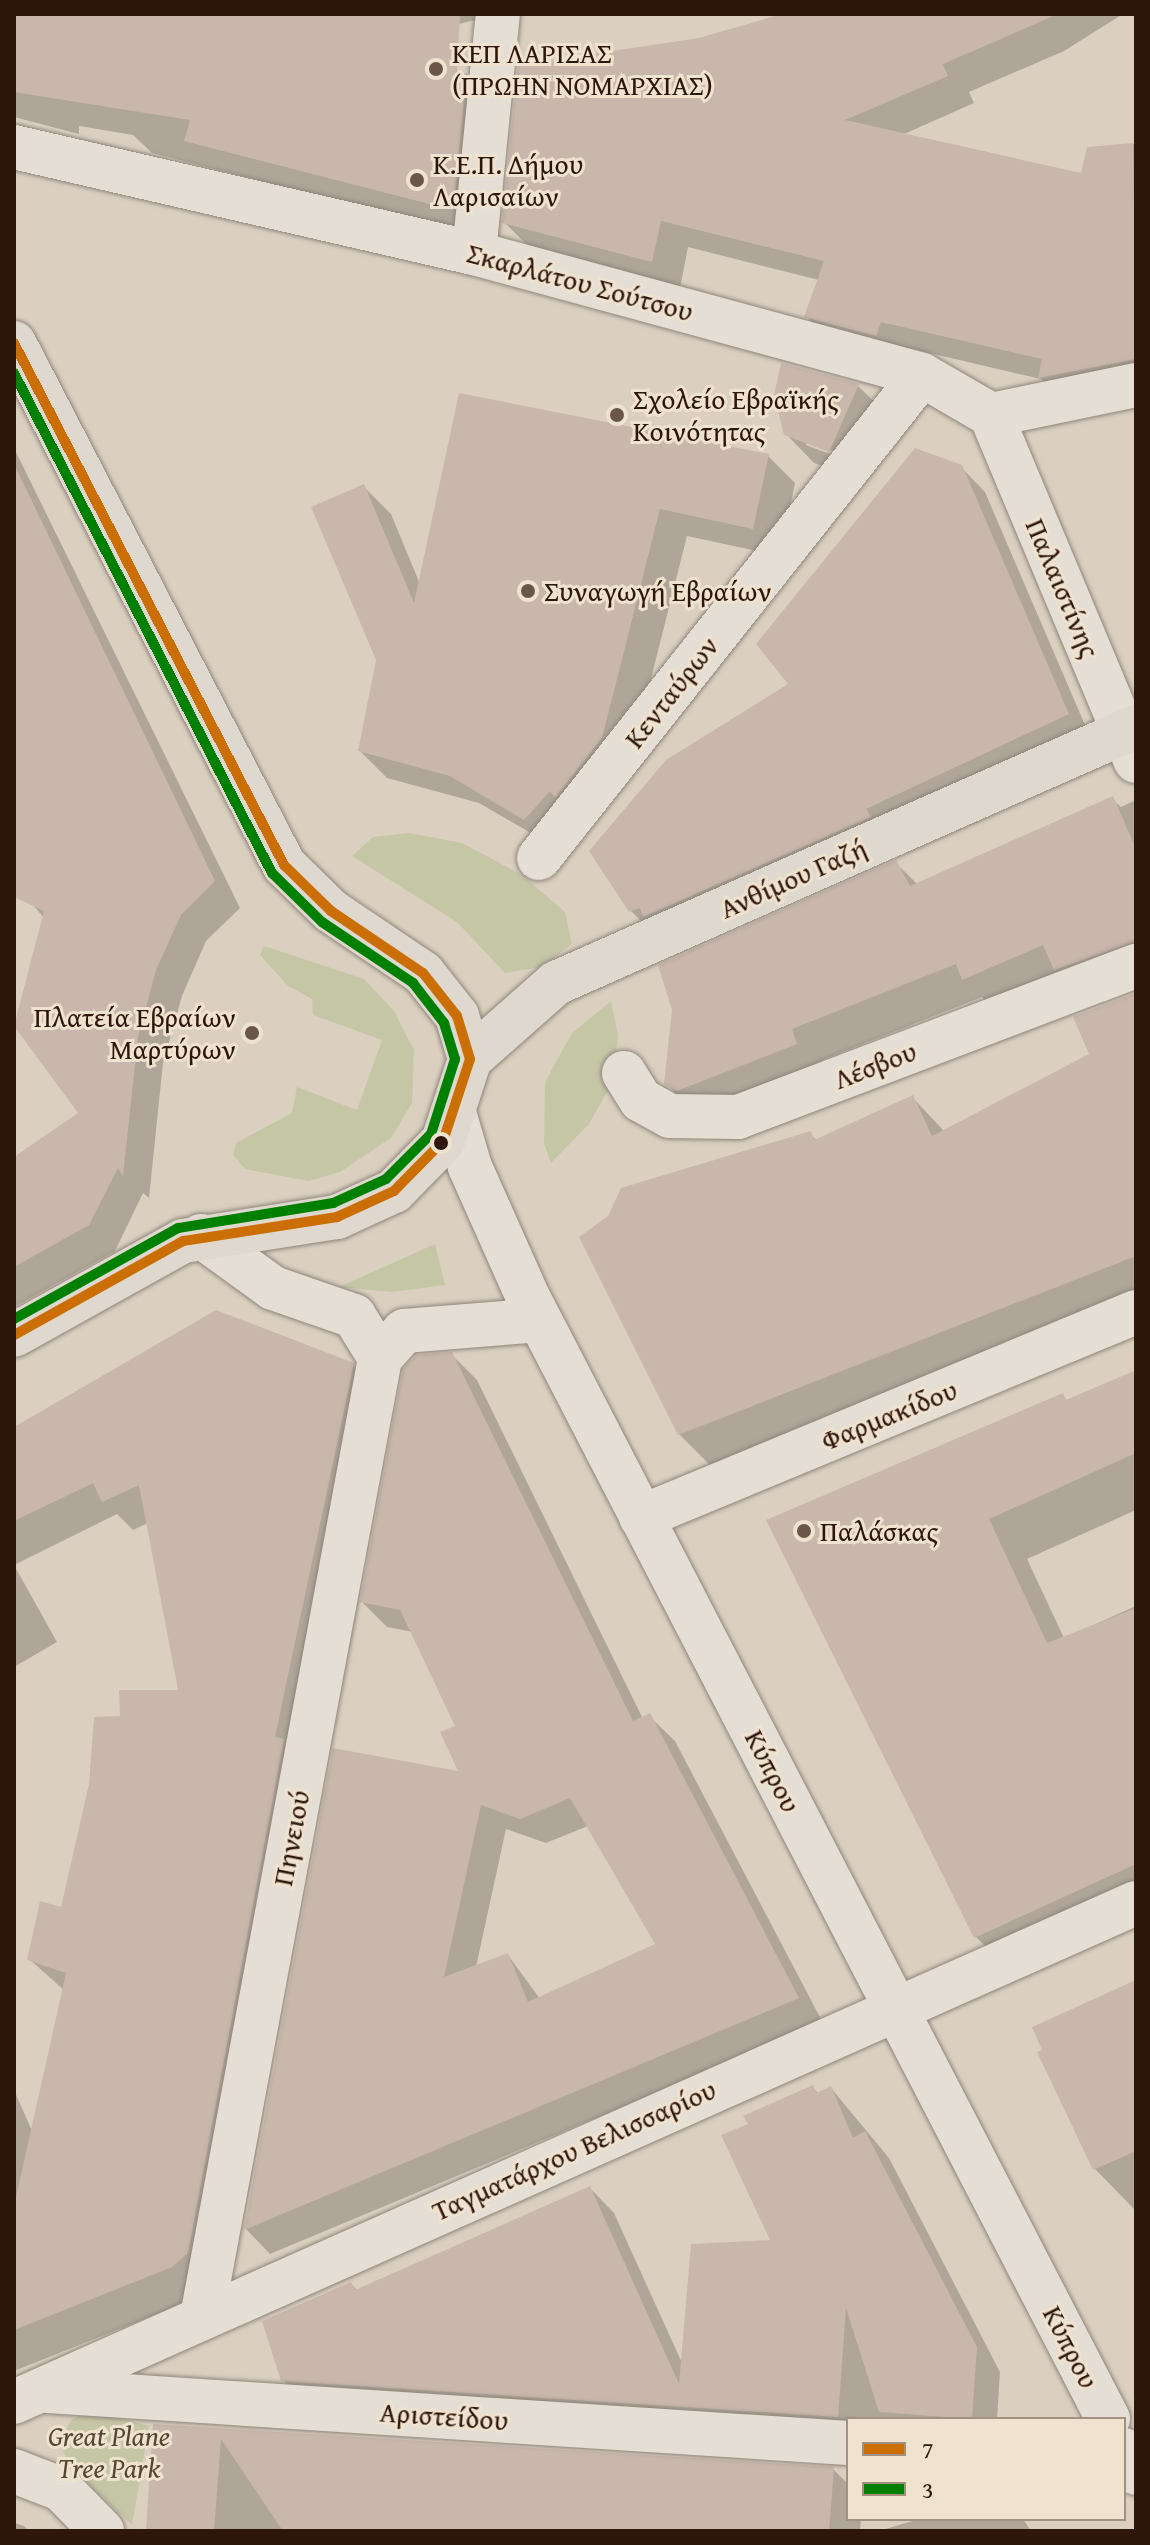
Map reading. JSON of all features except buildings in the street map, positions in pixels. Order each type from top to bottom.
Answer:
[{"type":"main road","points":[[14,343],[284,865],[331,911],[423,973],[457,1016],[470,1059],[455,1116],[409,1180],[358,1211],[201,1236],[160,1251],[14,1335]]},
{"type":"main road","name":"Ανθίμου Γαζή","points":[[470,1059],[556,983],[1132,740]]},
{"type":"street","points":[[474,253],[498,14]]},
{"type":"street","name":"Σκαρλάτου Σούτσου","points":[[14,147],[474,253],[922,375],[991,415]]},
{"type":"street","name":"Κενταύρων","points":[[539,858],[922,375]]},
{"type":"street","points":[[991,415],[1136,385]]},
{"type":"street","name":"Παλαιστίνης","points":[[991,415],[1132,740]]},
{"type":"street","name":"Λέσβου","points":[[624,1073],[641,1100],[670,1116],[738,1117],[1136,966]]},
{"type":"street","name":"Κύπρου","points":[[455,1116],[491,1219],[540,1320],[1107,2417]]},
{"type":"street","points":[[201,1236],[273,1288],[354,1316],[380,1358],[404,1331],[540,1320]]},
{"type":"street","name":"Φαρμακίδου","points":[[641,1517],[1136,1312]]},
{"type":"street","name":"Πηνειού","points":[[202,2317],[380,1358]]},
{"type":"street","name":"Ταγματάρχου Βελισσαρίου","points":[[27,2396],[895,2006],[1136,1903]]},
{"type":"street","name":"Αριστείδου","points":[[27,2396],[846,2443]]},
{"type":"street","points":[[14,2471],[61,2489],[102,2531]]},
{"type":"green space","points":[[409,833],[462,843],[522,875],[565,912],[572,944],[541,967],[505,973],[457,922],[352,856],[373,837]]},
{"type":"green space","points":[[264,946],[364,979],[394,1011],[414,1050],[412,1103],[391,1138],[340,1172],[309,1181],[245,1169],[233,1155],[236,1143],[292,1113],[297,1087],[357,1110],[382,1040],[313,1015],[312,999],[288,986],[260,955]]},
{"type":"green space","points":[[611,1001],[618,1035],[613,1081],[589,1124],[551,1163],[544,1144],[545,1082],[572,1033]]},
{"type":"green space","points":[[435,1244],[445,1285],[392,1292],[339,1287]]},
{"type":"green space","name":"Great Plane Tree Park","points":[[90,2410],[149,2426],[132,2525],[71,2467],[60,2445],[71,2420]]},
{"type":"transit line","name":"7","points":[[14,343],[284,865],[331,911],[423,973],[457,1016],[470,1059],[443,1141],[394,1191],[337,1217],[183,1241],[14,1335]]},
{"type":"transit line","name":"3","points":[[14,373],[272,873],[322,922],[413,983],[444,1023],[455,1059],[431,1134],[386,1179],[333,1203],[178,1228],[14,1319]]},
{"type":"place","name":"ΚΕΠ ΛΑΡΙΣΑΣ (ΠΡΩΗΝ ΝΟΜΑΡΧΙΑΣ)","points":[[436,69]]},
{"type":"place","name":"Κ.Ε.Π. Δήμου Λαρισαίων","points":[[417,180]]},
{"type":"place","name":"Σχολείο Εβραϊκής Κοινότητας","points":[[617,415]]},
{"type":"place","name":"Συναγωγή Εβραίων","points":[[528,591]]},
{"type":"place","name":"Πλατεία Εβραίων Μαρτύρων","points":[[252,1033]]},
{"type":"place","name":"Παλάσκας","points":[[804,1531]]}]
